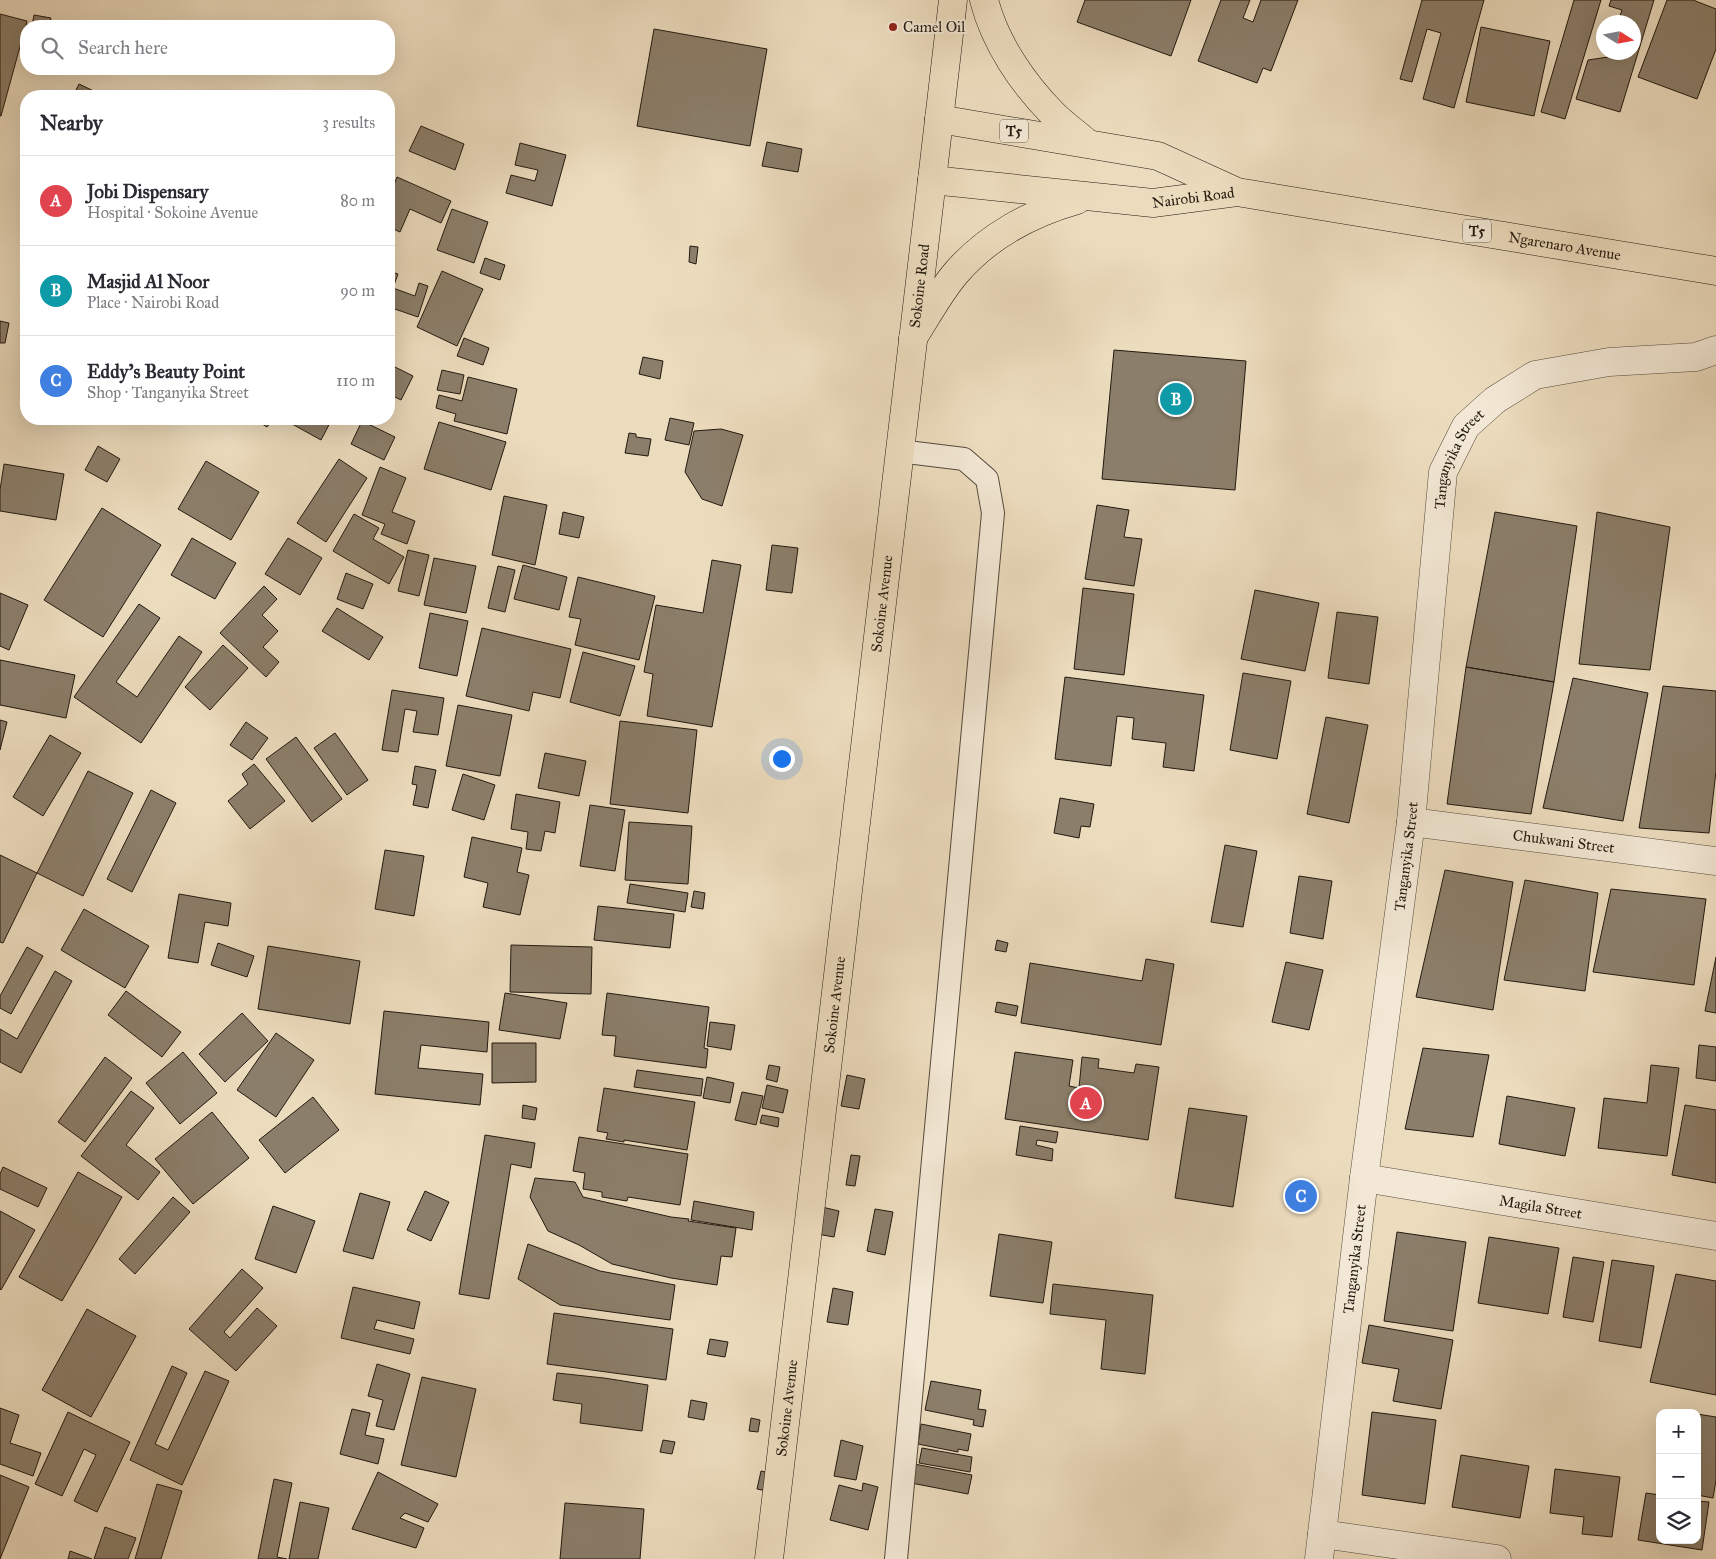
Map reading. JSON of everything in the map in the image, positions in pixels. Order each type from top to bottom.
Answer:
[{"type":"main road","name":"Sokoine Road","points":[[899,451],[953,0]]},
{"type":"main road","points":[[984,0],[1003,48],[1027,84],[1055,116],[1089,144]]},
{"type":"main road","name":"Nairobi Road","points":[[939,119],[1158,156],[1237,192]]},
{"type":"main road","name":"Nairobi Road","points":[[932,180],[1154,203],[1237,192]]},
{"type":"main road","name":"Ngarenaro Avenue","points":[[1237,192],[1716,272]]},
{"type":"main road","points":[[913,338],[934,303],[956,273],[984,246],[1016,224],[1051,207],[1088,196]]},
{"type":"main road","name":"Sokoine Avenue","points":[[769,1559],[899,451]]},
{"type":"street","name":"Tanganyika Street","points":[[1321,1547],[1364,1178],[1411,822],[1443,472],[1466,426],[1495,400],[1535,375],[1608,362],[1696,357],[1716,350]]},
{"type":"street","name":"Chukwani Street","points":[[1411,822],[1716,862]]},
{"type":"street","name":"Magila Street","points":[[1364,1178],[1716,1236]]},
{"type":"street","points":[[1321,1547],[1498,1559]]},
{"type":"lane","points":[[896,1559],[993,512],[987,479],[964,459],[899,451]]},
{"type":"building","points":[[1085,0],[1191,0],[1171,56],[1077,22]]},
{"type":"building","points":[[1221,0],[1250,0],[1243,18],[1253,22],[1261,0],[1298,0],[1271,71],[1263,68],[1257,83],[1198,61]]},
{"type":"building","points":[[1422,0],[1484,0],[1454,108],[1423,99],[1441,33],[1427,29],[1412,82],[1400,79]]},
{"type":"building","points":[[1574,0],[1601,0],[1565,119],[1541,112]]},
{"type":"building","points":[[1611,0],[1654,0],[1641,43],[1641,15],[1620,15],[1622,10],[1609,6]]},
{"type":"building","points":[[1667,0],[1693,0],[1716,9],[1716,49],[1697,99],[1638,77]]},
{"type":"building","points":[[0,14],[23,20],[20,20],[20,47],[0,116]]},
{"type":"building","points":[[34,15],[51,18],[50,20],[33,20]]},
{"type":"building","points":[[1481,27],[1550,41],[1534,116],[1466,102]]},
{"type":"building","points":[[654,29],[767,49],[750,146],[637,126]]},
{"type":"building","points":[[1588,60],[1636,60],[1620,112],[1576,99]]},
{"type":"building","points":[[79,84],[92,90],[76,90]]},
{"type":"building","points":[[421,126],[464,144],[455,170],[409,151]]},
{"type":"building","points":[[767,142],[802,149],[798,172],[762,166]]},
{"type":"building","points":[[520,143],[566,155],[552,206],[506,193],[511,175],[535,181],[538,170],[515,165]]},
{"type":"building","points":[[397,177],[451,201],[441,223],[410,209],[400,232],[395,230],[395,182]]},
{"type":"building","points":[[452,209],[488,222],[474,263],[437,250]]},
{"type":"building","points":[[690,246],[698,247],[696,264],[689,262]]},
{"type":"building","points":[[485,258],[505,265],[500,280],[480,273]]},
{"type":"building","points":[[442,271],[483,289],[457,346],[417,327]]},
{"type":"building","points":[[419,283],[428,286],[418,317],[395,309],[395,289],[415,296]]},
{"type":"building","points":[[0,321],[9,323],[5,343],[0,343]]},
{"type":"building","points":[[464,338],[489,348],[483,365],[457,356]]},
{"type":"building","points":[[1114,350],[1246,361],[1235,490],[1102,479]]},
{"type":"building","points":[[643,357],[663,361],[660,379],[639,374]]},
{"type":"building","points":[[395,367],[413,376],[401,400],[395,397]]},
{"type":"building","points":[[442,370],[464,375],[460,394],[437,390]]},
{"type":"building","points":[[468,377],[517,389],[507,434],[454,421],[456,414],[436,408],[439,395],[462,401]]},
{"type":"building","points":[[670,418],[694,423],[689,445],[665,440]]},
{"type":"building","points":[[439,422],[506,442],[491,490],[424,469]]},
{"type":"building","points":[[294,425],[329,425],[321,440]]},
{"type":"building","points":[[360,425],[370,425],[395,437],[384,460],[351,444]]},
{"type":"building","points":[[721,429],[743,435],[722,506],[702,499],[685,472],[694,431]]},
{"type":"building","points":[[629,433],[636,434],[636,437],[651,439],[648,456],[625,453]]},
{"type":"building","points":[[98,446],[120,459],[107,482],[85,470]]},
{"type":"building","points":[[339,459],[367,478],[326,542],[297,523]]},
{"type":"building","points":[[206,461],[259,492],[231,540],[178,509]]},
{"type":"building","points":[[4,464],[64,474],[56,520],[0,511],[0,490]]},
{"type":"building","points":[[380,467],[406,478],[392,512],[415,521],[407,544],[381,534],[385,524],[362,515]]},
{"type":"building","points":[[504,496],[547,505],[535,565],[492,555]]},
{"type":"building","points":[[1097,505],[1129,510],[1124,537],[1142,539],[1134,586],[1085,579]]},
{"type":"building","points":[[102,508],[161,545],[103,637],[44,600]]},
{"type":"building","points":[[563,512],[584,517],[579,538],[559,534]]},
{"type":"building","points":[[1495,512],[1577,526],[1554,682],[1466,667]]},
{"type":"building","points":[[1597,512],[1670,527],[1650,670],[1579,664]]},
{"type":"building","points":[[354,514],[379,528],[373,539],[404,557],[389,584],[333,551]]},
{"type":"building","points":[[192,538],[236,563],[215,599],[171,575]]},
{"type":"building","points":[[288,538],[322,558],[300,595],[265,574]]},
{"type":"building","points":[[772,545],[798,548],[792,593],[766,590]]},
{"type":"building","points":[[408,550],[429,555],[419,596],[398,591]]},
{"type":"building","points":[[434,558],[476,566],[466,613],[424,605]]},
{"type":"building","points":[[712,560],[741,565],[712,727],[647,716],[653,674],[644,672],[656,605],[703,613]]},
{"type":"building","points":[[523,565],[567,577],[559,610],[514,599]]},
{"type":"building","points":[[498,566],[515,570],[505,612],[488,608]]},
{"type":"building","points":[[346,573],[373,584],[363,609],[337,599]]},
{"type":"building","points":[[578,577],[655,596],[639,660],[575,645],[581,619],[569,617]]},
{"type":"building","points":[[264,586],[277,599],[262,615],[278,631],[263,647],[279,662],[266,677],[220,633]]},
{"type":"building","points":[[1083,588],[1134,594],[1124,675],[1074,669]]},
{"type":"building","points":[[1255,590],[1319,603],[1305,671],[1241,659]]},
{"type":"building","points":[[0,593],[28,605],[9,650],[0,646]]},
{"type":"building","points":[[139,604],[160,618],[116,682],[137,697],[179,636],[202,652],[141,743],[74,697]]},
{"type":"building","points":[[337,608],[383,637],[369,660],[322,631]]},
{"type":"building","points":[[1337,612],[1378,617],[1369,684],[1328,678]]},
{"type":"building","points":[[430,613],[468,621],[457,676],[419,668]]},
{"type":"building","points":[[482,628],[571,649],[560,698],[533,692],[529,711],[466,696]]},
{"type":"building","points":[[223,645],[248,668],[210,710],[185,687]]},
{"type":"building","points":[[583,652],[635,666],[620,716],[570,702]]},
{"type":"building","points":[[0,660],[75,675],[66,718],[0,705]]},
{"type":"building","points":[[1466,667],[1554,682],[1531,814],[1447,804]]},
{"type":"building","points":[[1243,673],[1291,681],[1277,759],[1230,750]]},
{"type":"building","points":[[1065,677],[1204,695],[1194,771],[1163,767],[1166,743],[1132,739],[1134,718],[1117,716],[1111,766],[1055,759]]},
{"type":"building","points":[[1573,678],[1648,693],[1623,821],[1543,808]]},
{"type":"building","points":[[1663,686],[1716,691],[1716,771],[1709,833],[1639,828]]},
{"type":"building","points":[[392,690],[444,698],[438,735],[413,732],[417,711],[405,709],[398,752],[382,750]]},
{"type":"building","points":[[458,705],[512,715],[500,776],[446,766]]},
{"type":"building","points":[[1326,717],[1368,725],[1349,823],[1307,814]]},
{"type":"building","points":[[0,720],[7,722],[0,750]]},
{"type":"building","points":[[620,721],[697,730],[688,813],[610,804]]},
{"type":"building","points":[[246,722],[268,738],[252,760],[230,745]]},
{"type":"building","points":[[335,733],[368,780],[347,795],[314,748]]},
{"type":"building","points":[[50,735],[81,753],[43,816],[13,797]]},
{"type":"building","points":[[296,737],[342,799],[312,822],[266,759]]},
{"type":"building","points":[[545,753],[586,761],[579,796],[538,788]]},
{"type":"building","points":[[254,764],[285,801],[250,829],[228,801],[248,784],[242,774]]},
{"type":"building","points":[[415,766],[436,770],[428,808],[413,805],[417,785],[412,784]]},
{"type":"building","points":[[88,771],[133,793],[83,896],[37,873]]},
{"type":"building","points":[[463,774],[495,785],[484,820],[452,810]]},
{"type":"building","points":[[151,790],[176,803],[132,892],[107,879]]},
{"type":"building","points":[[516,794],[560,802],[555,833],[545,831],[541,851],[526,849],[528,832],[511,829]]},
{"type":"building","points":[[1060,798],[1094,804],[1090,827],[1081,826],[1079,838],[1054,833]]},
{"type":"building","points":[[590,805],[625,810],[615,871],[580,866]]},
{"type":"building","points":[[629,822],[692,826],[688,884],[625,880]]},
{"type":"building","points":[[472,837],[522,848],[517,872],[529,875],[520,915],[483,907],[488,883],[464,877]]},
{"type":"building","points":[[1225,845],[1257,851],[1243,927],[1211,922]]},
{"type":"building","points":[[385,850],[424,856],[414,916],[375,909]]},
{"type":"building","points":[[0,855],[37,873],[3,943],[0,942]]},
{"type":"building","points":[[1445,870],[1513,882],[1493,1010],[1416,997]]},
{"type":"building","points":[[1299,876],[1332,881],[1323,939],[1290,933]]},
{"type":"building","points":[[1525,880],[1598,893],[1585,991],[1504,980]]},
{"type":"building","points":[[630,884],[688,893],[685,912],[627,903]]},
{"type":"building","points":[[1611,889],[1706,899],[1694,985],[1593,972]]},
{"type":"building","points":[[694,891],[705,893],[703,909],[691,907]]},
{"type":"building","points":[[179,894],[231,903],[228,926],[205,922],[198,963],[168,958]]},
{"type":"building","points":[[598,906],[674,914],[670,948],[594,940]]},
{"type":"building","points":[[84,909],[149,946],[125,988],[61,950]]},
{"type":"building","points":[[997,940],[1008,943],[1006,952],[995,950]]},
{"type":"building","points":[[218,943],[254,956],[247,977],[211,965]]},
{"type":"building","points":[[511,945],[592,947],[591,994],[510,992]]},
{"type":"building","points":[[268,946],[360,961],[350,1024],[258,1009]]},
{"type":"building","points":[[27,947],[43,956],[11,1014],[0,1008],[0,996]]},
{"type":"building","points":[[1716,957],[1716,1013],[1705,1011]]},
{"type":"building","points":[[1146,959],[1174,964],[1161,1045],[1021,1023],[1030,963],[1142,981]]},
{"type":"building","points":[[1286,962],[1323,970],[1309,1030],[1272,1022]]},
{"type":"building","points":[[55,971],[72,981],[21,1073],[0,1062],[0,1029],[17,1039]]},
{"type":"building","points":[[126,991],[181,1032],[162,1057],[108,1015]]},
{"type":"building","points":[[505,993],[567,1003],[560,1039],[499,1030]]},
{"type":"building","points":[[607,993],[709,1007],[704,1048],[708,1049],[706,1068],[614,1056],[616,1036],[602,1035]]},
{"type":"building","points":[[997,1002],[1018,1006],[1016,1016],[995,1012]]},
{"type":"building","points":[[384,1011],[489,1022],[487,1052],[421,1045],[418,1068],[483,1074],[480,1105],[375,1094]]},
{"type":"building","points":[[242,1013],[268,1041],[225,1082],[199,1054]]},
{"type":"building","points":[[710,1022],[735,1025],[731,1050],[707,1046]]},
{"type":"building","points":[[276,1033],[314,1060],[276,1117],[237,1090]]},
{"type":"building","points":[[492,1043],[536,1043],[536,1082],[492,1083]]},
{"type":"building","points":[[1699,1045],[1716,1047],[1716,1081],[1696,1078]]},
{"type":"building","points":[[1423,1048],[1489,1055],[1473,1137],[1405,1129]]},
{"type":"building","points":[[183,1052],[217,1093],[180,1124],[146,1083]]},
{"type":"building","points":[[1015,1052],[1073,1060],[1069,1086],[1079,1088],[1082,1057],[1099,1059],[1098,1068],[1134,1073],[1136,1064],[1159,1067],[1148,1140],[1005,1119]]},
{"type":"building","points":[[105,1057],[132,1078],[85,1142],[58,1122]]},
{"type":"building","points":[[769,1065],[780,1067],[777,1082],[766,1079]]},
{"type":"building","points":[[1651,1065],[1679,1068],[1667,1156],[1598,1148],[1604,1098],[1647,1103]]},
{"type":"building","points":[[637,1070],[703,1079],[701,1096],[634,1087]]},
{"type":"building","points":[[847,1075],[865,1079],[859,1109],[841,1106]]},
{"type":"building","points":[[707,1077],[734,1083],[730,1103],[703,1098]]},
{"type":"building","points":[[767,1085],[788,1090],[783,1113],[762,1108]]},
{"type":"building","points":[[604,1088],[695,1102],[687,1150],[606,1139],[608,1133],[597,1131]]},
{"type":"building","points":[[131,1091],[154,1108],[126,1145],[160,1172],[138,1200],[81,1156]]},
{"type":"building","points":[[742,1092],[763,1096],[756,1125],[735,1120]]},
{"type":"building","points":[[1507,1096],[1575,1108],[1565,1156],[1499,1144]]},
{"type":"building","points":[[313,1097],[339,1130],[285,1173],[259,1140]]},
{"type":"building","points":[[523,1105],[537,1108],[535,1120],[522,1118]]},
{"type":"building","points":[[1685,1105],[1716,1110],[1716,1183],[1672,1175]]},
{"type":"building","points":[[1189,1108],[1247,1116],[1233,1207],[1175,1198]]},
{"type":"building","points":[[212,1112],[249,1158],[193,1204],[155,1159]]},
{"type":"building","points":[[762,1115],[779,1118],[778,1127],[760,1123]]},
{"type":"building","points":[[1020,1126],[1058,1132],[1056,1143],[1037,1140],[1036,1145],[1053,1149],[1052,1161],[1016,1155]]},
{"type":"building","points":[[485,1135],[535,1143],[531,1168],[511,1164],[489,1299],[459,1294]]},
{"type":"building","points":[[579,1137],[688,1154],[680,1205],[628,1197],[627,1201],[602,1197],[602,1192],[583,1189],[585,1173],[573,1171]]},
{"type":"building","points":[[851,1155],[860,1156],[855,1186],[846,1185]]},
{"type":"building","points":[[3,1167],[47,1188],[38,1207],[0,1189],[0,1174]]},
{"type":"building","points":[[78,1172],[122,1197],[62,1301],[19,1277]]},
{"type":"building","points":[[535,1178],[575,1182],[583,1197],[671,1217],[689,1219],[688,1221],[736,1228],[732,1257],[721,1256],[717,1285],[671,1278],[612,1264],[579,1245],[548,1231],[530,1197]]},
{"type":"building","points":[[425,1191],[449,1202],[431,1241],[407,1230]]},
{"type":"building","points":[[360,1193],[390,1202],[373,1259],[343,1251]]},
{"type":"building","points":[[173,1197],[190,1212],[135,1274],[119,1259]]},
{"type":"building","points":[[694,1201],[754,1212],[752,1230],[691,1220]]},
{"type":"building","points":[[273,1206],[315,1221],[296,1273],[255,1259]]},
{"type":"building","points":[[822,1207],[839,1211],[834,1237],[817,1234]]},
{"type":"building","points":[[875,1209],[893,1212],[885,1255],[867,1251]]},
{"type":"building","points":[[0,1211],[35,1230],[1,1290],[0,1289]]},
{"type":"building","points":[[1397,1232],[1466,1242],[1453,1331],[1384,1321]]},
{"type":"building","points":[[999,1234],[1052,1242],[1043,1303],[990,1296]]},
{"type":"building","points":[[1489,1237],[1559,1248],[1548,1314],[1478,1303]]},
{"type":"building","points":[[528,1244],[600,1271],[675,1285],[670,1320],[560,1305],[518,1279]]},
{"type":"building","points":[[1573,1257],[1604,1262],[1593,1322],[1563,1317]]},
{"type":"building","points":[[1612,1260],[1654,1266],[1641,1348],[1599,1341]]},
{"type":"building","points":[[242,1269],[263,1288],[224,1332],[230,1338],[257,1308],[277,1326],[236,1371],[189,1329]]},
{"type":"building","points":[[1676,1274],[1716,1281],[1716,1395],[1650,1382]]},
{"type":"building","points":[[1053,1284],[1153,1295],[1145,1374],[1101,1369],[1106,1320],[1050,1314]]},
{"type":"building","points":[[353,1287],[420,1302],[414,1329],[377,1320],[374,1329],[414,1339],[410,1354],[341,1338]]},
{"type":"building","points":[[833,1288],[853,1292],[848,1325],[827,1322]]},
{"type":"building","points":[[87,1309],[136,1336],[91,1417],[42,1390]]},
{"type":"building","points":[[554,1313],[673,1329],[666,1380],[547,1364]]},
{"type":"building","points":[[1369,1325],[1453,1340],[1441,1409],[1393,1401],[1399,1369],[1362,1363]]},
{"type":"building","points":[[710,1339],[728,1342],[725,1357],[707,1354]]},
{"type":"building","points":[[377,1364],[410,1374],[394,1430],[376,1426],[383,1400],[368,1396]]},
{"type":"building","points":[[172,1366],[187,1373],[155,1444],[168,1450],[205,1371],[229,1381],[182,1485],[130,1460]]},
{"type":"building","points":[[557,1373],[648,1385],[642,1431],[580,1423],[582,1404],[553,1400]]},
{"type":"building","points":[[422,1377],[476,1389],[456,1477],[401,1465]]},
{"type":"building","points":[[931,1381],[981,1390],[978,1409],[986,1410],[983,1427],[973,1425],[974,1420],[925,1410]]},
{"type":"building","points":[[691,1400],[707,1403],[704,1420],[688,1417]]},
{"type":"building","points":[[0,1408],[19,1415],[10,1443],[41,1453],[33,1476],[0,1464]]},
{"type":"building","points":[[352,1409],[370,1413],[365,1435],[384,1439],[378,1464],[340,1454]]},
{"type":"building","points":[[68,1412],[130,1442],[97,1512],[74,1501],[96,1455],[84,1449],[62,1496],[35,1484]]},
{"type":"building","points":[[1372,1412],[1436,1420],[1425,1504],[1362,1495]]},
{"type":"building","points":[[1701,1415],[1716,1417],[1716,1480],[1713,1498],[1701,1496]]},
{"type":"building","points":[[751,1418],[760,1420],[758,1432],[749,1431]]},
{"type":"building","points":[[921,1424],[971,1434],[968,1451],[958,1449],[958,1452],[918,1444]]},
{"type":"building","points":[[663,1440],[675,1442],[672,1454],[660,1452]]},
{"type":"building","points":[[841,1440],[863,1446],[856,1480],[834,1476]]},
{"type":"building","points":[[922,1448],[972,1457],[970,1472],[919,1463]]},
{"type":"building","points":[[1461,1455],[1529,1466],[1520,1518],[1452,1507]]},
{"type":"building","points":[[909,1463],[972,1475],[968,1494],[906,1482]]},
{"type":"building","points":[[1555,1469],[1620,1477],[1612,1537],[1582,1534],[1584,1517],[1550,1513]]},
{"type":"building","points":[[761,1471],[770,1473],[767,1491],[757,1489]]},
{"type":"building","points":[[378,1472],[438,1504],[428,1522],[405,1513],[400,1518],[424,1528],[416,1548],[352,1529]]},
{"type":"building","points":[[0,1475],[29,1487],[0,1559]]},
{"type":"building","points":[[274,1479],[292,1483],[277,1557],[287,1559],[258,1559]]},
{"type":"building","points":[[863,1483],[878,1487],[868,1530],[830,1520],[839,1485],[862,1491]]},
{"type":"building","points":[[157,1484],[182,1491],[161,1559],[135,1559]]},
{"type":"building","points":[[1646,1493],[1656,1494],[1656,1543],[1638,1540]]},
{"type":"building","points":[[1701,1501],[1709,1502],[1702,1550],[1664,1544],[1701,1544]]},
{"type":"building","points":[[300,1502],[329,1508],[318,1559],[289,1559]]},
{"type":"building","points":[[565,1503],[644,1509],[640,1559],[560,1559]]},
{"type":"building","points":[[105,1527],[136,1538],[128,1559],[94,1559]]},
{"type":"building","points":[[70,1551],[92,1559],[68,1559]]},
{"type":"place","name":"Camel Oil","points":[[893,27]]},
{"type":"place","name":"Masjid Al Noor","points":[[1176,399]]},
{"type":"place","name":"Jobi Dispensary","points":[[1086,1103]]},
{"type":"place","name":"Eddy's Beauty Point","points":[[1301,1196]]}]
